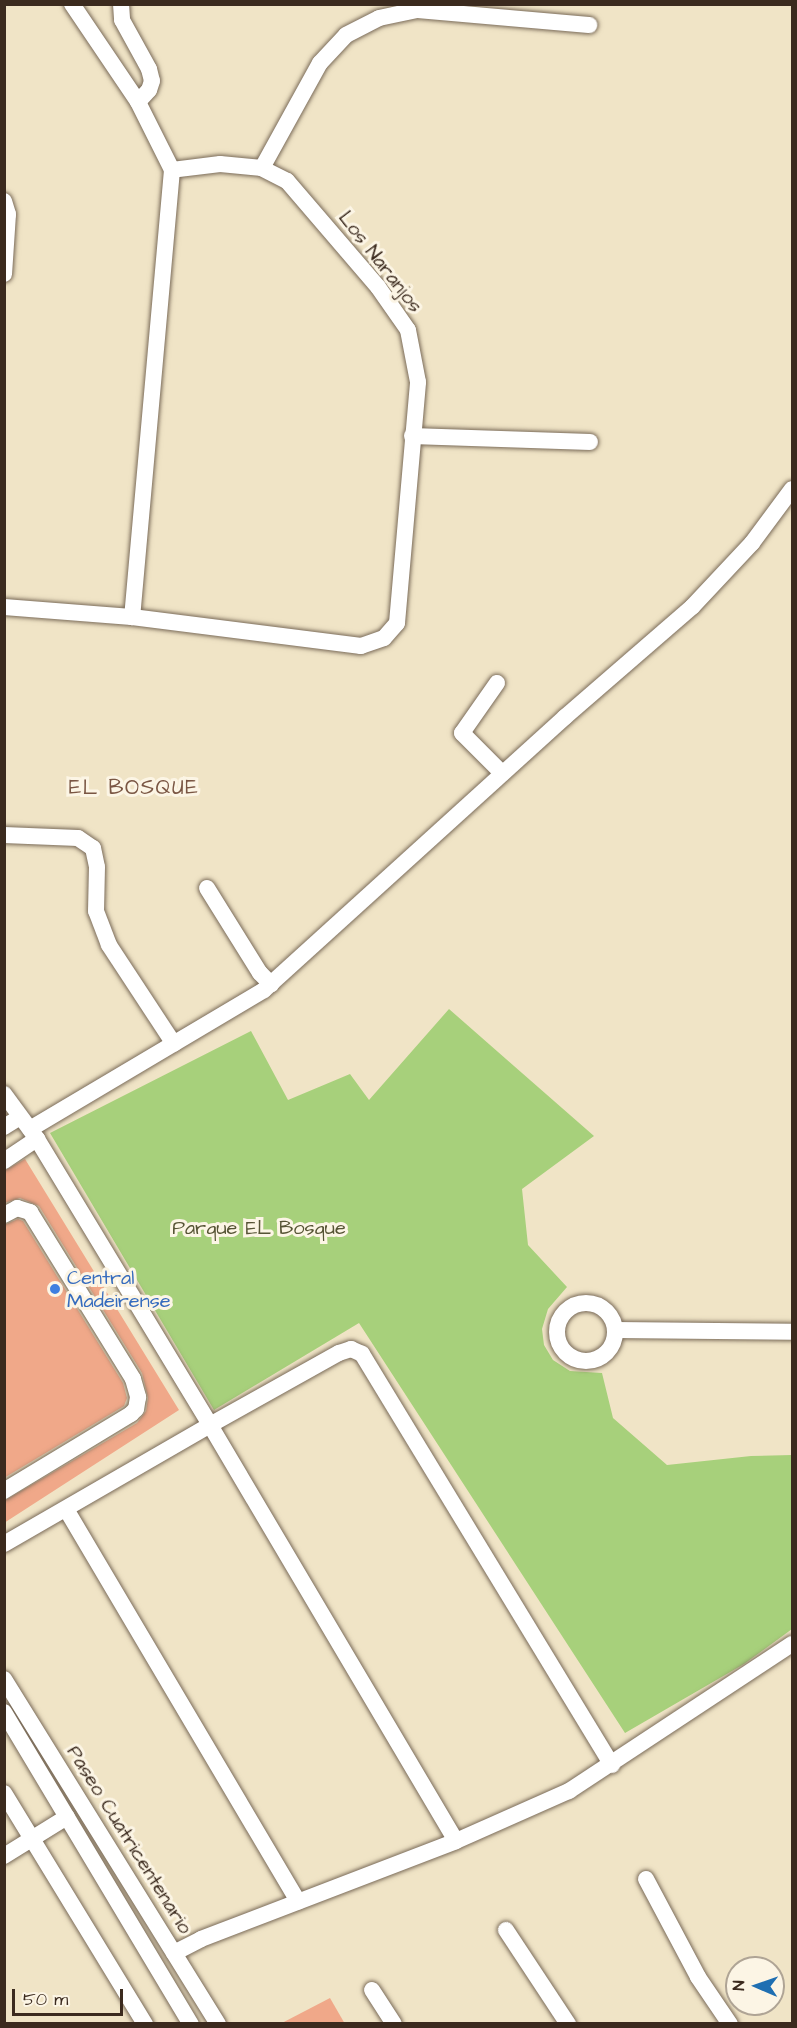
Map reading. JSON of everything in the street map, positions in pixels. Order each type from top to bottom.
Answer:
[{"type":"street","points":[[4,607],[132,617],[172,170],[138,102],[72,4]]},
{"type":"street","points":[[121,4],[122,20],[149,69],[152,81],[149,90],[138,102]]},
{"type":"street","points":[[262,168],[320,63],[346,35],[379,18],[417,10],[589,25]]},
{"type":"street","name":"Los Naranjos","points":[[132,617],[361,646],[384,638],[397,623],[418,382],[408,330],[378,287],[287,181],[262,168],[220,164],[172,170]]},
{"type":"street","points":[[4,201],[8,214],[4,274]]},
{"type":"street","points":[[412,436],[590,442]]},
{"type":"street","points":[[4,1161],[29,1128],[174,1044],[271,984],[502,773],[692,608],[752,543],[792,489]]},
{"type":"street","points":[[498,683],[462,734],[502,773]]},
{"type":"street","points":[[4,835],[78,838],[93,848],[97,867],[96,911],[109,945],[174,1044]]},
{"type":"street","points":[[207,888],[261,973],[271,984]]},
{"type":"street","points":[[4,1094],[29,1128],[210,1425],[456,1841]]},
{"type":"street","points":[[4,1127],[29,1128]]},
{"type":"street","points":[[4,1215],[18,1208],[30,1212],[133,1379],[138,1397],[136,1409],[131,1414],[4,1491]]},
{"type":"street","points":[[615,1330],[792,1332]]},
{"type":"street","points":[[4,1544],[210,1425],[339,1353],[351,1349],[362,1354],[612,1765]]},
{"type":"street","points":[[66,1509],[298,1901]]},
{"type":"street","points":[[174,1953],[201,1939],[456,1841],[569,1791],[612,1765],[792,1644]]},
{"type":"street","name":"Paseo Cuatricentenario","points":[[4,1679],[218,2024]]},
{"type":"street","name":"Paseo Cuatricentenario","points":[[4,1712],[191,2024]]},
{"type":"street","points":[[4,1793],[146,2024]]},
{"type":"street","points":[[4,1856],[67,1817]]},
{"type":"street","points":[[646,1879],[698,1977],[730,2024]]},
{"type":"street","points":[[506,1930],[568,2024]]},
{"type":"street","points":[[372,1990],[394,2024]]},
{"type":"green space","name":"Parque EL Bosque","points":[[449,1009],[594,1136],[522,1189],[528,1245],[567,1287],[548,1309],[542,1329],[544,1345],[553,1360],[570,1371],[602,1373],[613,1418],[667,1465],[751,1456],[792,1455],[792,1629],[744,1664],[625,1733],[359,1323],[214,1410],[50,1133],[251,1031],[288,1100],[350,1074],[369,1100]]},
{"type":"building","points":[[25,1159],[179,1410],[4,1523],[4,1501],[137,1423],[146,1411],[148,1398],[142,1373],[39,1206],[20,1198],[4,1203],[4,1171]]},
{"type":"building","points":[[18,1219],[23,1221],[123,1383],[127,1398],[124,1406],[4,1478],[4,1225]]},
{"type":"building","points":[[330,1998],[345,2024],[280,2024]]},
{"type":"place","name":"Central Madeirense","points":[[55,1289]]},
{"type":"district","name":"EL BOSQUE","points":[[134,788]]}]
